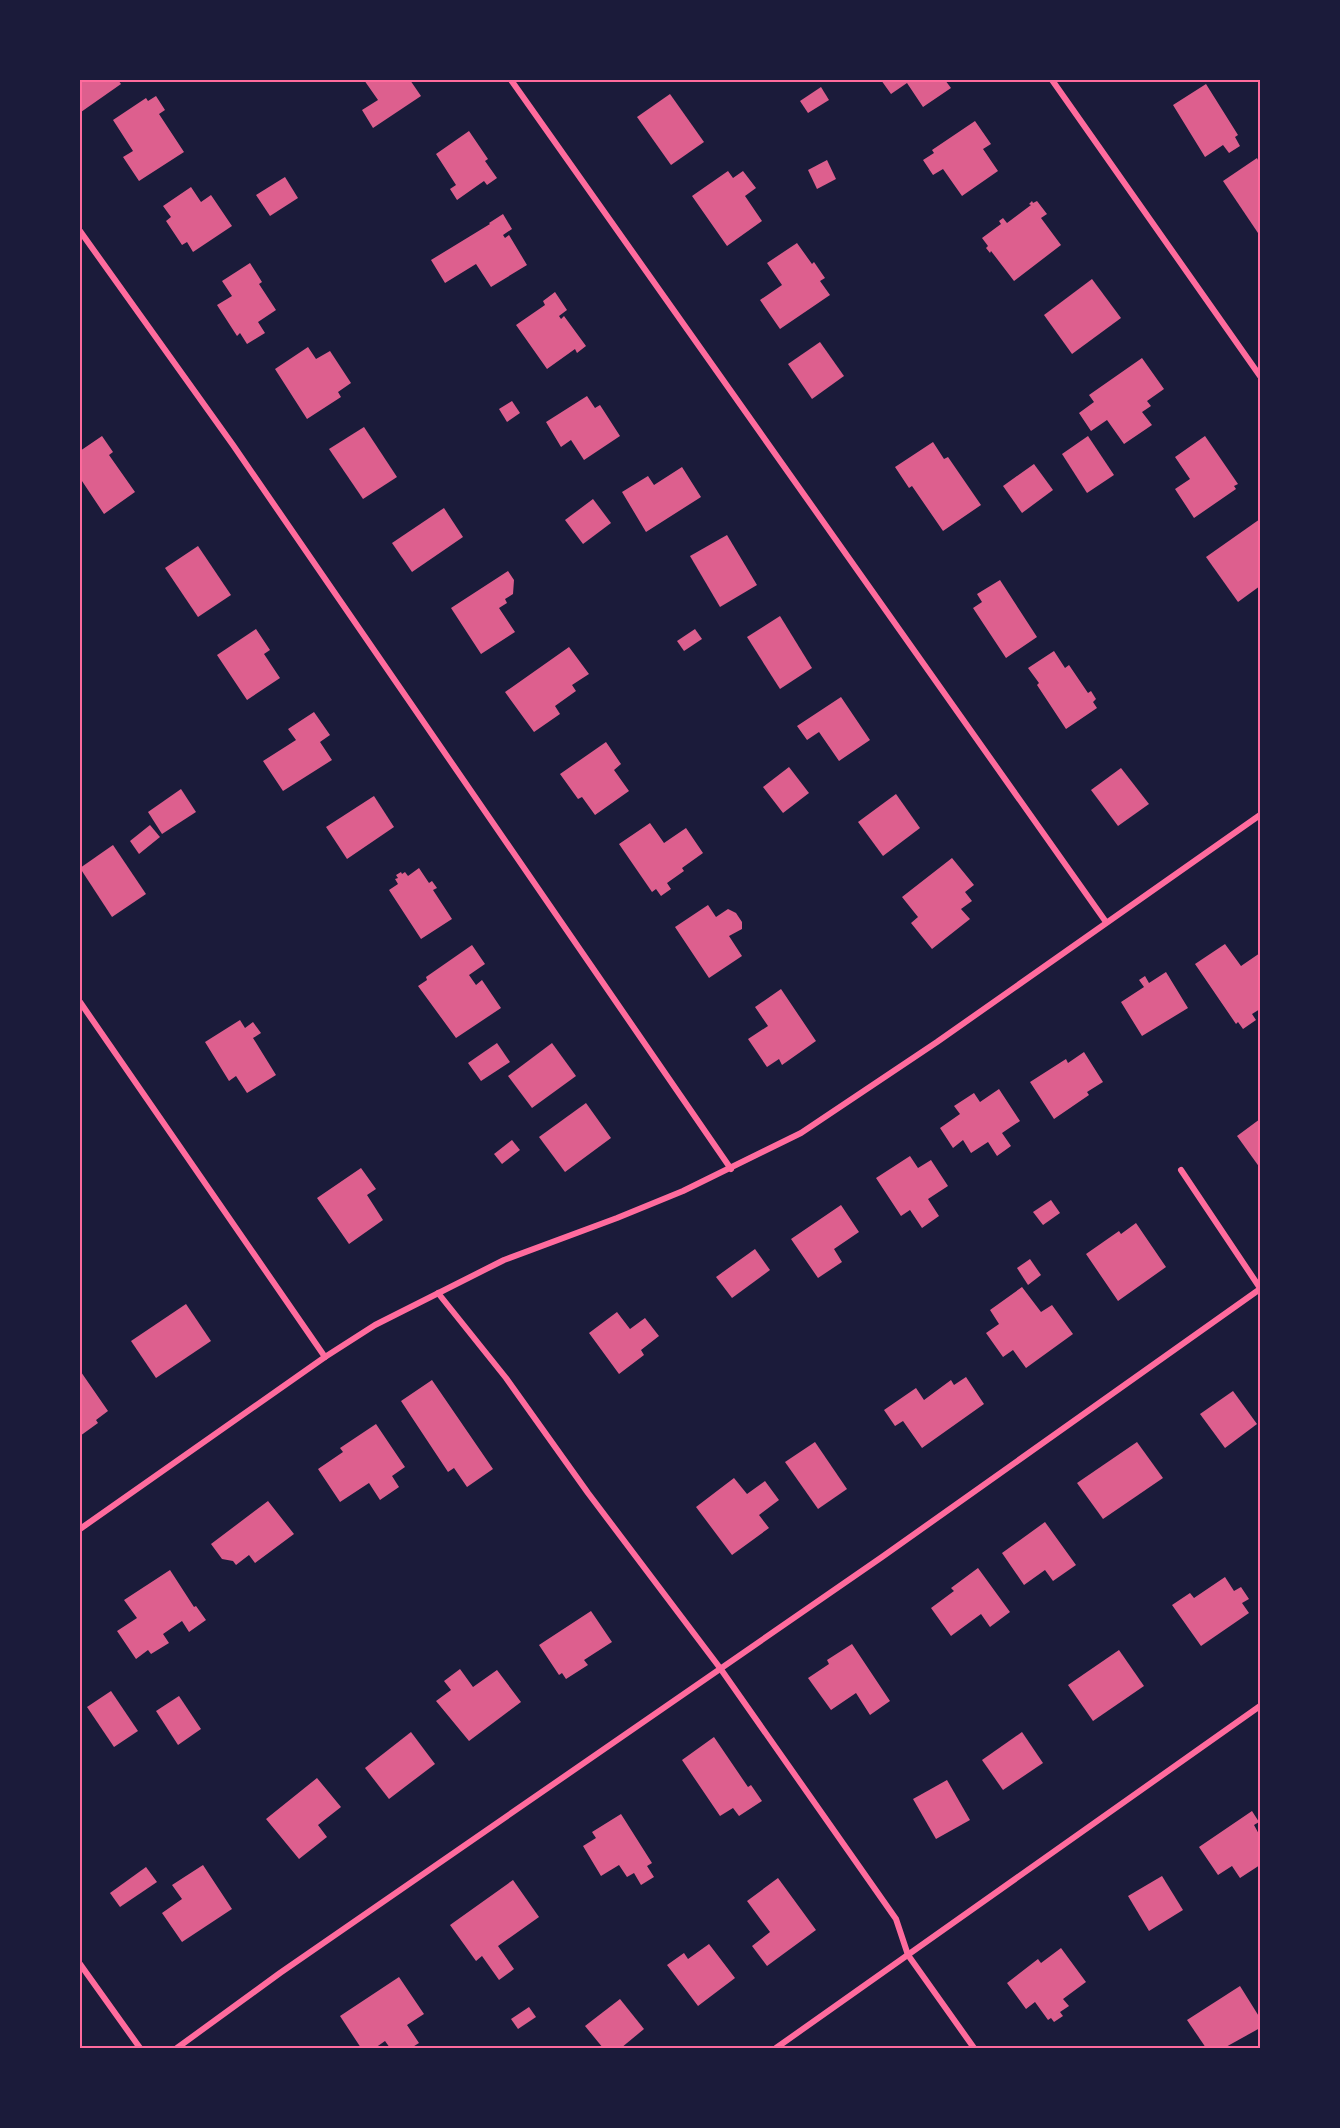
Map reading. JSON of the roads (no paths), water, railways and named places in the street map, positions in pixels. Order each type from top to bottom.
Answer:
[{"type":"street","points":[[511,80],[1106,922]]},
{"type":"street","points":[[1052,80],[1260,376]]},
{"type":"street","points":[[80,231],[233,445],[731,1169]]},
{"type":"street","points":[[80,1529],[325,1357],[375,1325],[504,1260],[617,1218],[731,1169],[801,1133],[946,1036],[1260,815]]},
{"type":"street","points":[[80,1002],[325,1357]]},
{"type":"street","points":[[177,2049],[280,1973],[882,1557],[1260,1289],[1181,1170]]},
{"type":"street","points":[[438,1293],[506,1378],[588,1493],[720,1668],[896,1919],[908,1955],[974,2049]]},
{"type":"street","points":[[776,2049],[1260,1706]]},
{"type":"street","points":[[80,1964],[141,2049]]}]
